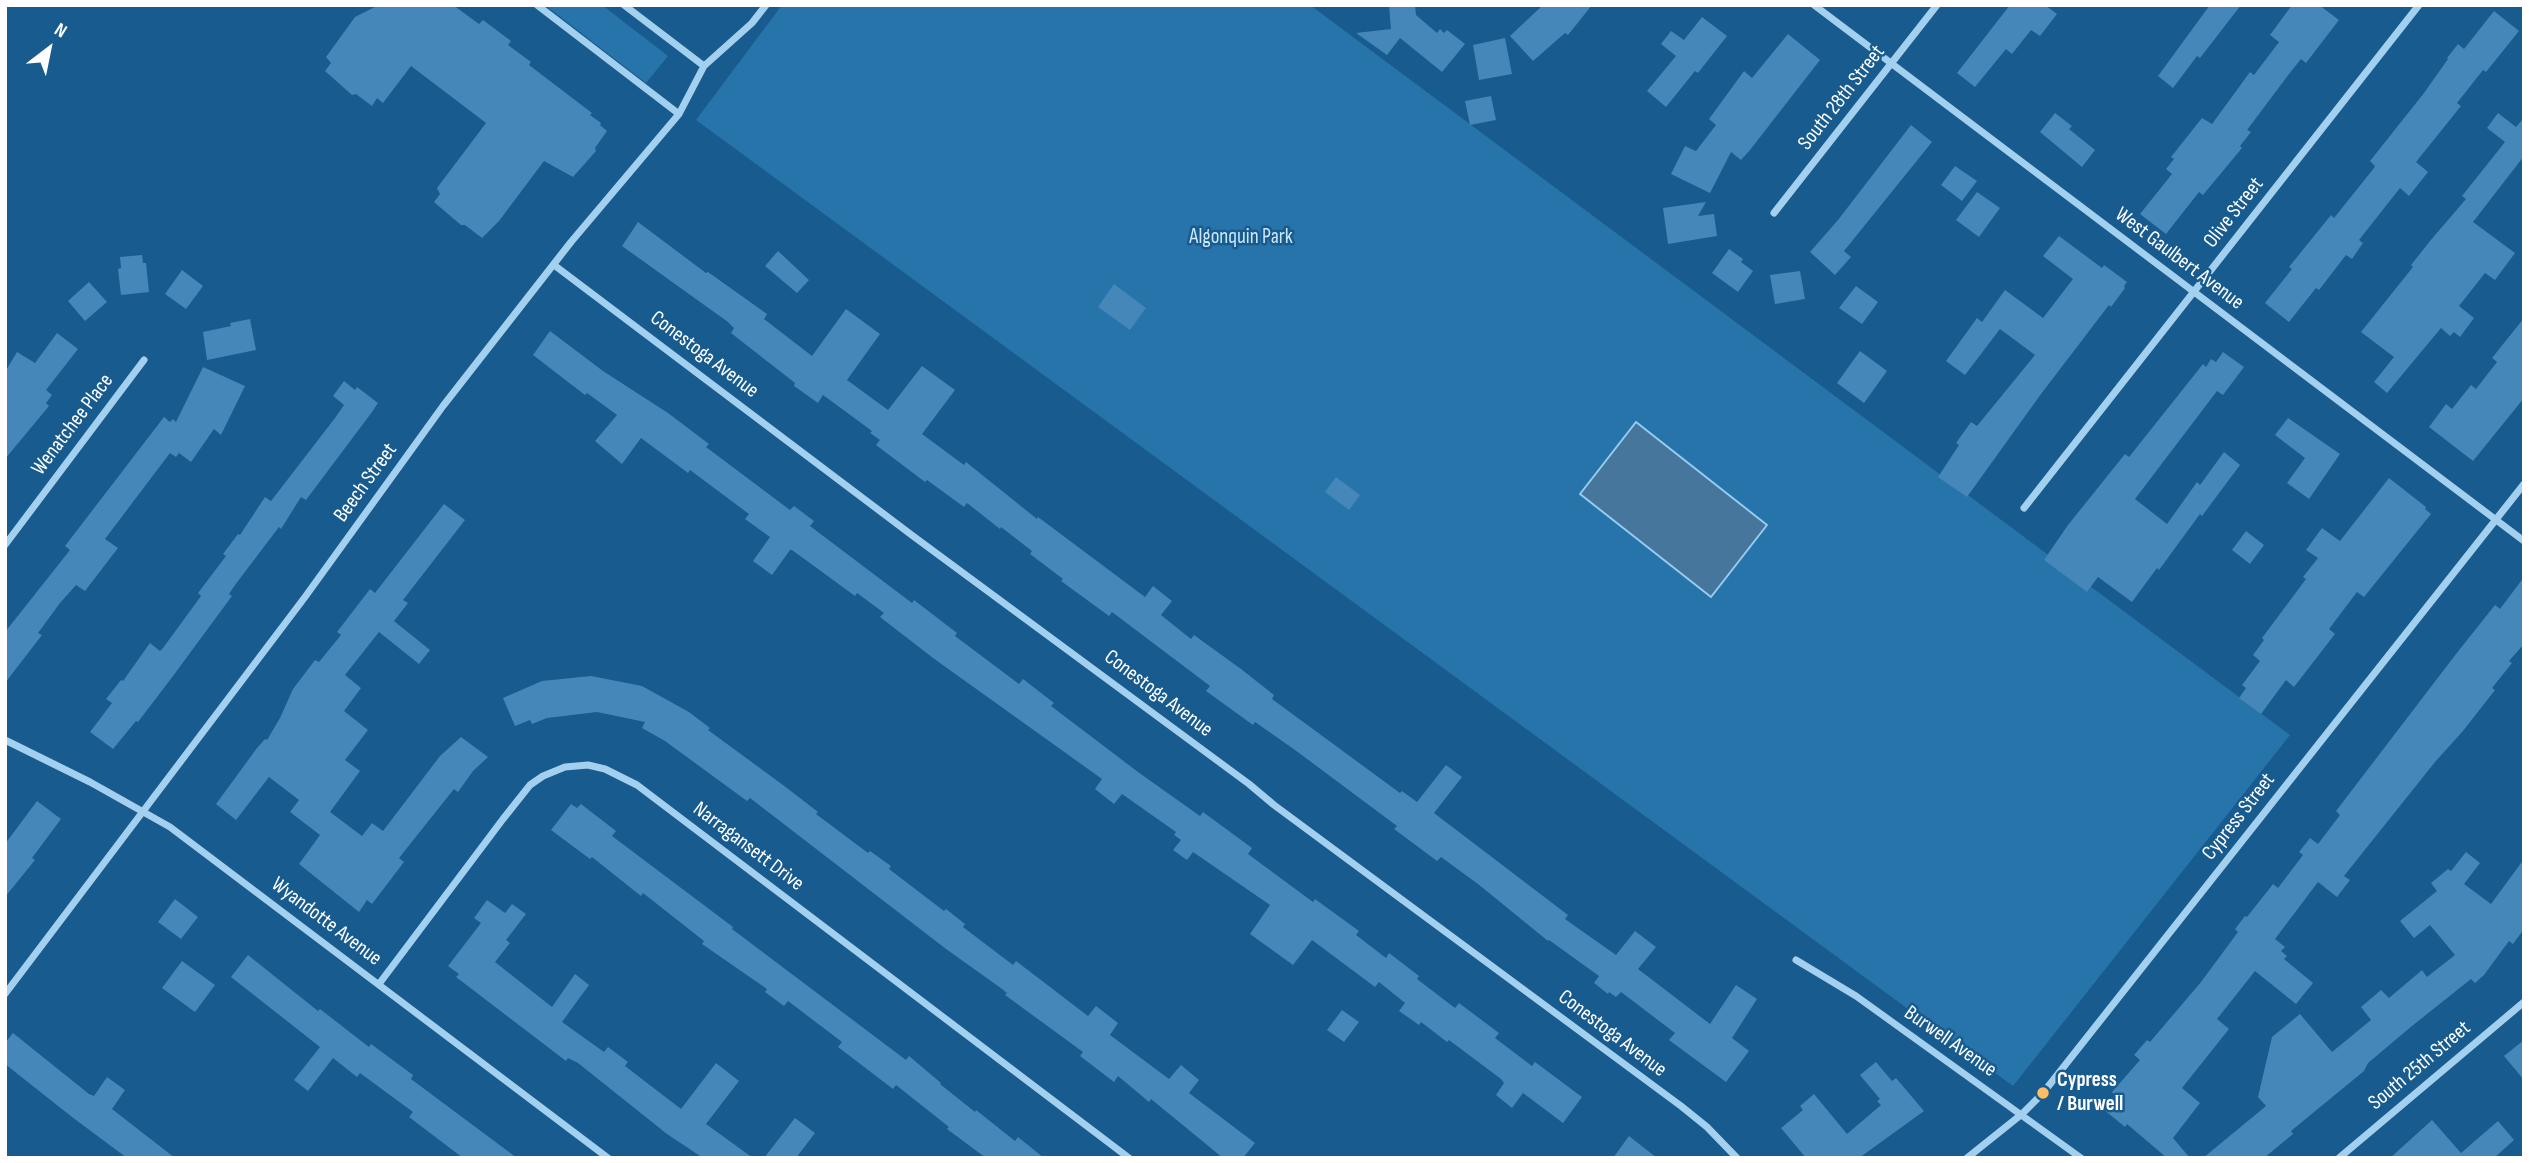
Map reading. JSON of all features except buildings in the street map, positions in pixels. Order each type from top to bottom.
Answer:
[{"type":"street","points":[[537,5],[679,114]]},
{"type":"street","points":[[624,5],[704,66]]},
{"type":"street","name":"Beech Street","points":[[5,994],[305,597],[443,406],[554,265],[679,114],[704,66],[752,23],[766,5]]},
{"type":"street","name":"West Gaulbert Avenue","points":[[1814,5],[2524,541]]},
{"type":"street","name":"South 28th Street","points":[[1774,213],[1937,5]]},
{"type":"street","name":"Olive Street","points":[[2024,508],[2419,5]]},
{"type":"street","name":"Conestoga Avenue","points":[[554,265],[913,536],[1681,1106],[1707,1127],[1737,1158]]},
{"type":"street","name":"Wenatchee Place","points":[[5,545],[144,360]]},
{"type":"street","name":"Cypress Street","points":[[1968,1158],[2022,1114],[2043,1093],[2524,484]]},
{"type":"street","name":"Wyandotte Avenue","points":[[5,740],[90,782],[170,827],[608,1158]]},
{"type":"street","name":"Narragansett Drive","points":[[379,984],[530,785],[565,767],[588,765],[605,769],[637,785],[1129,1158]]},
{"type":"street","name":"Burwell Avenue","points":[[1796,960],[1856,996],[2081,1158]]},
{"type":"street","name":"South 25th Street","points":[[2339,1158],[2524,1002]]},
{"type":"green space","points":[[545,5],[602,5],[668,56],[646,83]]},
{"type":"green space","name":"Algonquin Park","points":[[782,5],[1310,5],[2290,735],[2013,1086],[696,120]]},
{"type":"shaded area","points":[[1636,422],[1767,525],[1711,597],[1580,494]]},
{"type":"place","name":"Cypress / Burwell","points":[[2043,1093]]}]
